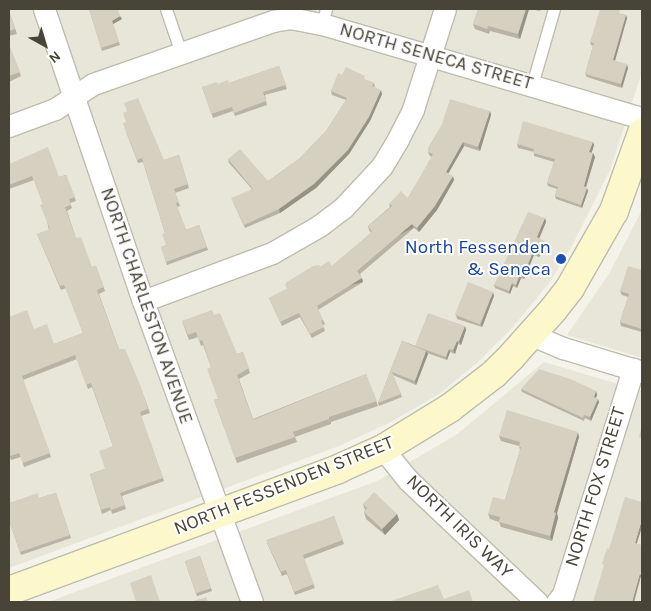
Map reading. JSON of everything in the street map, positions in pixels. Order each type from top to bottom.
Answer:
[{"type":"main road","name":"NORTH FESSENDEN STREET","points":[[9,591],[338,469],[383,449],[430,422],[473,391],[494,374],[532,334],[570,288],[601,236],[624,188],[642,133]]},
{"type":"street","name":"NORTH CHARLESTON AVENUE","points":[[44,9],[143,301],[218,513],[252,602]]},
{"type":"street","points":[[143,301],[272,253],[320,226],[343,208],[382,166],[398,139],[412,109],[445,9]]},
{"type":"street","name":"NORTH SENECA STREET","points":[[9,126],[54,109],[93,84],[273,21],[288,13],[324,16],[431,55],[642,118]]},
{"type":"street","points":[[532,334],[563,348],[638,371]]},
{"type":"street","name":"NORTH FOX STREET","points":[[557,602],[563,594],[638,371]]},
{"type":"street","name":"NORTH IRIS WAY","points":[[383,449],[408,480],[538,602]]},
{"type":"lane","points":[[166,9],[181,53]]},
{"type":"lane","points":[[532,85],[554,9]]},
{"type":"shaded area","points":[[9,9],[642,9],[642,72],[610,170],[573,244],[550,282],[513,327],[478,362],[439,394],[391,422],[339,446],[9,568]]},
{"type":"shaded area","points":[[642,210],[642,358],[567,335],[610,272]]},
{"type":"shaded area","points":[[544,362],[642,391],[642,602],[48,602],[377,481],[456,435]]},
{"type":"building","points":[[89,9],[118,9],[120,16],[112,21],[119,42],[101,48]]},
{"type":"building","points":[[478,9],[526,9],[518,34],[488,26],[487,29],[473,24]]},
{"type":"building","points":[[600,9],[620,9],[619,13],[626,15],[613,60],[627,64],[621,84],[585,74],[594,43],[590,42]]},
{"type":"building","points":[[9,11],[15,29],[9,31]]},
{"type":"building","points":[[9,45],[20,72],[9,76]]},
{"type":"building","points":[[279,66],[286,85],[263,92],[266,101],[234,113],[232,107],[211,114],[202,87],[228,80],[229,83]]},
{"type":"building","points":[[346,67],[365,76],[364,79],[374,83],[372,86],[381,90],[369,117],[348,150],[314,184],[279,209],[244,225],[231,198],[253,189],[228,159],[240,149],[268,181],[299,159],[326,131],[347,98],[331,91],[338,73],[342,75]]},
{"type":"building","points":[[138,98],[164,160],[179,155],[188,184],[174,189],[179,202],[176,203],[186,230],[199,225],[207,247],[166,262],[161,247],[166,245],[162,234],[165,233],[142,158],[137,160],[123,123],[126,122],[123,113],[127,111],[124,103]]},
{"type":"building","points":[[450,99],[490,111],[478,147],[463,142],[446,172],[453,176],[435,206],[417,228],[412,224],[357,271],[362,278],[317,306],[324,327],[310,334],[299,313],[280,322],[269,298],[287,289],[285,284],[287,282],[313,266],[319,265],[320,267],[329,261],[332,266],[372,232],[368,226],[392,206],[389,204],[401,191],[408,198],[433,154],[428,152],[428,148],[442,124]]},
{"type":"building","points":[[523,121],[593,142],[589,152],[593,153],[584,186],[587,188],[581,205],[555,196],[558,187],[547,183],[555,159],[533,153],[534,149],[517,144]]},
{"type":"building","points":[[48,147],[59,177],[66,175],[75,197],[69,199],[71,205],[65,207],[76,238],[81,237],[92,267],[96,266],[104,287],[97,290],[119,349],[125,349],[141,387],[148,409],[140,412],[163,478],[120,493],[125,505],[111,510],[110,507],[101,510],[90,474],[105,469],[99,451],[113,446],[91,383],[86,385],[75,355],[22,376],[50,453],[23,463],[19,453],[10,456],[9,454],[9,317],[27,310],[34,329],[47,324],[54,344],[83,333],[64,285],[60,286],[37,234],[50,229],[40,205],[43,204],[32,176],[9,185],[9,164]]},
{"type":"building","points":[[528,212],[545,218],[537,237],[544,241],[538,254],[533,252],[523,276],[520,274],[516,285],[512,283],[509,291],[494,285]]},
{"type":"building","points":[[628,266],[642,270],[642,329],[620,322],[629,294],[620,291]]},
{"type":"building","points":[[468,282],[493,292],[480,325],[455,314]]},
{"type":"building","points":[[212,310],[214,315],[220,313],[237,354],[243,352],[249,368],[237,375],[253,420],[366,374],[377,401],[329,417],[329,419],[293,432],[295,437],[235,458],[214,400],[218,399],[207,369],[211,367],[202,340],[199,341],[196,332],[188,335],[182,321]]},
{"type":"building","points":[[428,313],[465,326],[459,341],[457,341],[453,350],[449,349],[446,357],[415,346]]},
{"type":"building","points":[[402,341],[426,351],[415,381],[392,372],[401,394],[378,403]]},
{"type":"building","points":[[539,369],[573,380],[596,391],[594,397],[598,399],[590,417],[584,415],[583,418],[521,389]]},
{"type":"building","points":[[507,410],[578,432],[554,512],[556,513],[550,536],[499,522],[500,517],[488,514],[493,497],[505,500],[521,447],[519,447],[520,442],[499,436]]},
{"type":"building","points":[[642,426],[642,438],[639,437]]},
{"type":"building","points":[[374,492],[397,514],[382,529],[364,512],[367,508],[363,504]]},
{"type":"building","points":[[38,493],[39,498],[56,493],[70,535],[20,552],[9,521],[9,503]]},
{"type":"building","points":[[625,497],[642,502],[642,519],[635,543],[642,545],[642,573],[640,573],[632,602],[593,602],[604,565],[602,564],[607,548],[609,549]]},
{"type":"building","points":[[334,516],[343,540],[303,555],[314,584],[294,592],[286,570],[281,572],[266,540]]},
{"type":"building","points":[[200,556],[211,588],[196,593],[185,561]]},
{"type":"building","points":[[151,575],[160,602],[136,602],[130,583]]},
{"type":"building","points":[[438,585],[444,599],[469,590],[473,602],[388,602]]},
{"type":"building","points":[[206,597],[208,602],[190,602]]},
{"type":"place","name":"North Fessenden & Seneca","points":[[561,259]]}]
